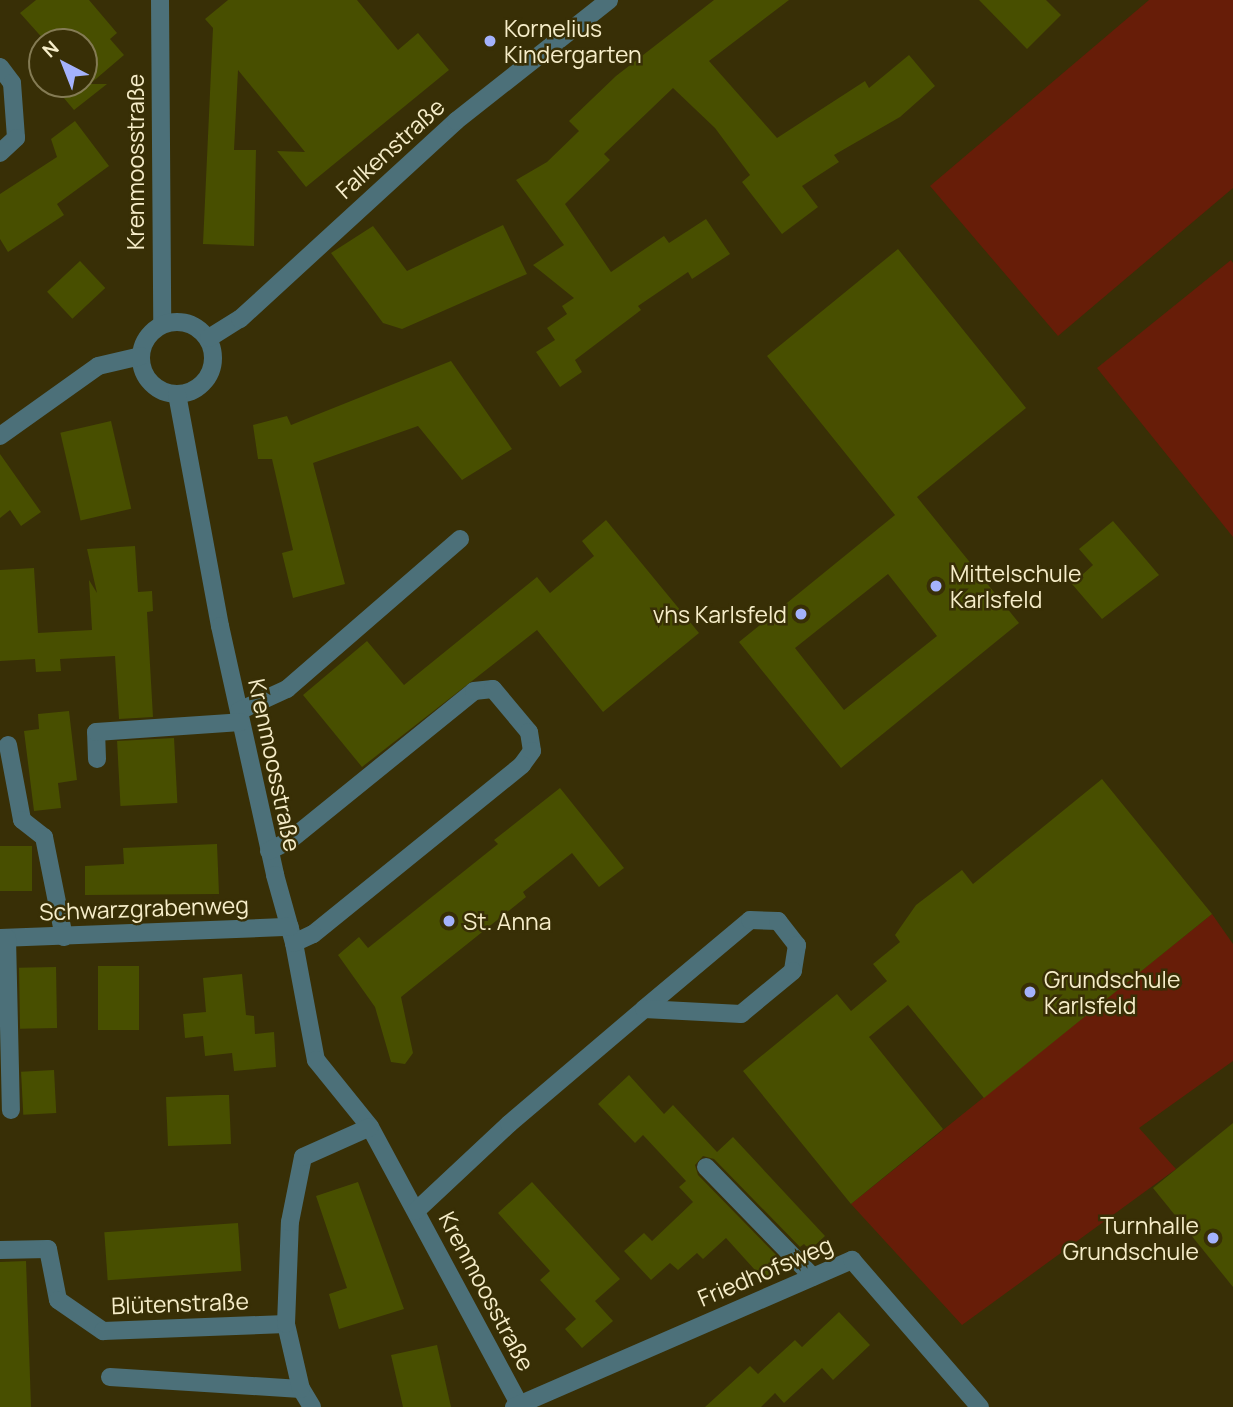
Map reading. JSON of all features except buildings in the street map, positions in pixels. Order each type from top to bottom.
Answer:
[{"type":"street","name":"Krenmoosstraße","points":[[160,0],[162,324]]},
{"type":"street","name":"Falkenstraße","points":[[209,338],[240,319],[456,121],[609,0]]},
{"type":"street","points":[[0,67],[12,83],[16,138],[0,153]]},
{"type":"street","points":[[179,320],[195,325],[209,338],[214,355],[209,376],[197,389],[177,394],[153,385],[141,356],[144,342],[162,324],[179,320]]},
{"type":"street","points":[[0,436],[98,366],[141,356]]},
{"type":"street","name":"Krenmoosstraße","points":[[177,394],[240,717],[269,851],[292,935],[316,1060],[370,1127],[518,1406]]},
{"type":"street","points":[[97,759],[96,732],[240,717],[287,689],[460,539]]},
{"type":"street","points":[[269,851],[289,841],[474,691],[493,689],[529,732],[532,751],[522,765],[313,933],[292,935]]},
{"type":"street","points":[[8,745],[22,820],[44,836],[64,937]]},
{"type":"street","points":[[416,1211],[509,1124],[644,1009],[750,920],[778,921],[797,945],[793,971],[741,1014],[644,1009]]},
{"type":"street","name":"Schwarzgrabenweg","points":[[4,938],[292,935]]},
{"type":"street","points":[[4,938],[11,1110]]},
{"type":"street","points":[[312,1407],[301,1389],[286,1324],[290,1222],[303,1157],[370,1127]]},
{"type":"street","points":[[706,1167],[813,1277]]},
{"type":"street","name":"Blütenstraße","points":[[0,1250],[48,1249],[58,1300],[103,1331],[286,1324]]},
{"type":"street","name":"Friedhofsweg","points":[[518,1406],[852,1260],[980,1407]]},
{"type":"street","points":[[110,1377],[301,1389]]},
{"type":"shaded area","points":[[1149,0],[1233,0],[1233,188],[1058,336],[930,186]]},
{"type":"shaded area","points":[[1231,260],[1233,263],[1233,537],[1097,368]]},
{"type":"shaded area","points":[[1212,914],[1233,944],[1233,1061],[1139,1128],[1176,1169],[962,1325],[851,1204]]},
{"type":"place","name":"Kornelius Kindergarten","points":[[490,41]]},
{"type":"place","name":"Mittelschule Karlsfeld","points":[[936,586]]},
{"type":"place","name":"vhs Karlsfeld","points":[[801,614]]},
{"type":"place","name":"St. Anna","points":[[449,921]]},
{"type":"place","name":"Grundschule Karlsfeld","points":[[1030,992]]},
{"type":"place","name":"Turnhalle Grundschule","points":[[1213,1238]]}]
